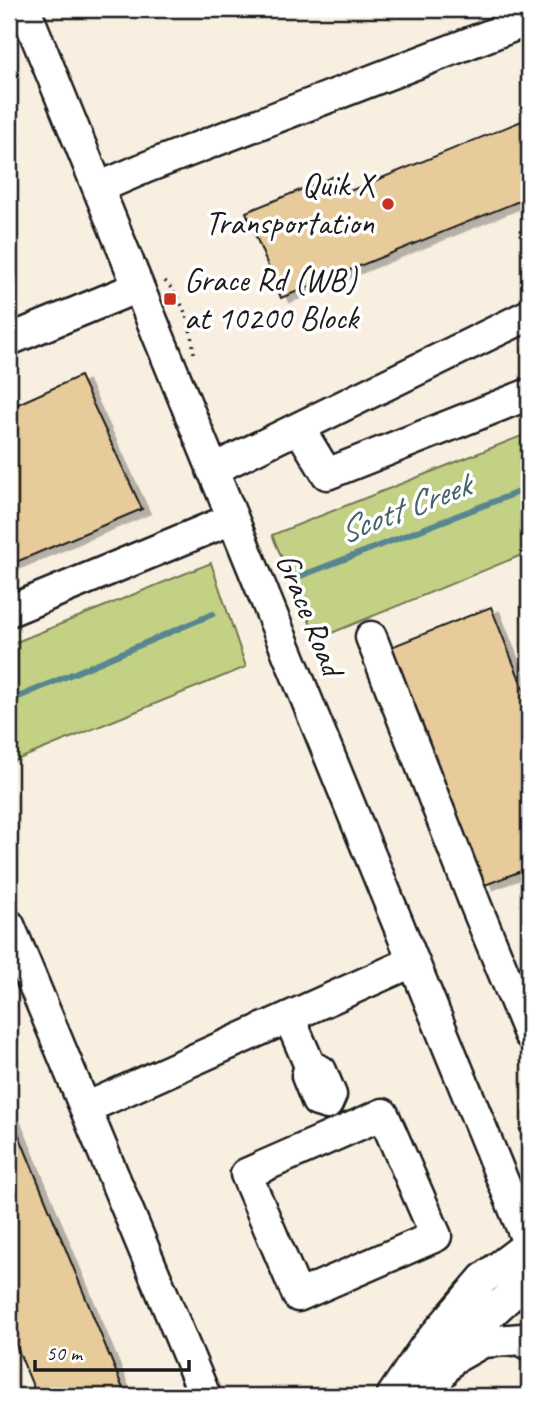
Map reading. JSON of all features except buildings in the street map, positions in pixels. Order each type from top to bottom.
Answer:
[{"type":"street","name":"Grace Road","points":[[25,9],[98,188],[151,284],[212,470],[529,1244]]},
{"type":"street","points":[[98,188],[529,20]]},
{"type":"street","points":[[9,341],[151,284]]},
{"type":"street","points":[[212,470],[529,315]]},
{"type":"street","points":[[299,428],[327,474],[529,394]]},
{"type":"street","points":[[9,611],[232,519]]},
{"type":"street","points":[[371,637],[529,1034]]},
{"type":"street","points":[[9,925],[205,1396]]},
{"type":"street","points":[[86,1108],[412,962]]},
{"type":"street","points":[[289,1017],[310,1066],[307,1076],[317,1101],[327,1104],[339,1134]]},
{"type":"street","points":[[383,1114],[436,1236],[298,1296],[246,1174],[339,1134],[383,1114]]},
{"type":"street","points":[[392,1396],[425,1347],[482,1279],[529,1244]]},
{"type":"street","points":[[427,1396],[449,1361],[504,1299],[529,1281]]},
{"type":"street","points":[[449,1361],[482,1342],[522,1339],[529,1345]]},
{"type":"path","points":[[151,284],[177,293],[192,332],[194,353]]},
{"type":"path","points":[[519,1130],[529,1125]]},
{"type":"shaded area","points":[[9,9],[529,9],[529,1396],[9,1396]]},
{"type":"green space","points":[[529,433],[529,552],[317,639],[272,535]]},
{"type":"green space","points":[[211,563],[246,667],[9,763],[9,645]]},
{"type":"waterway","name":"Scott Creek","points":[[298,577],[529,488]]},
{"type":"waterway","name":"Scott Creek","points":[[9,701],[213,614]]},
{"type":"place","name":"Quik X Transportation","points":[[388,204]]},
{"type":"place","name":"Grace Rd (WB) at 10200 Block","points":[[170,299]]}]
